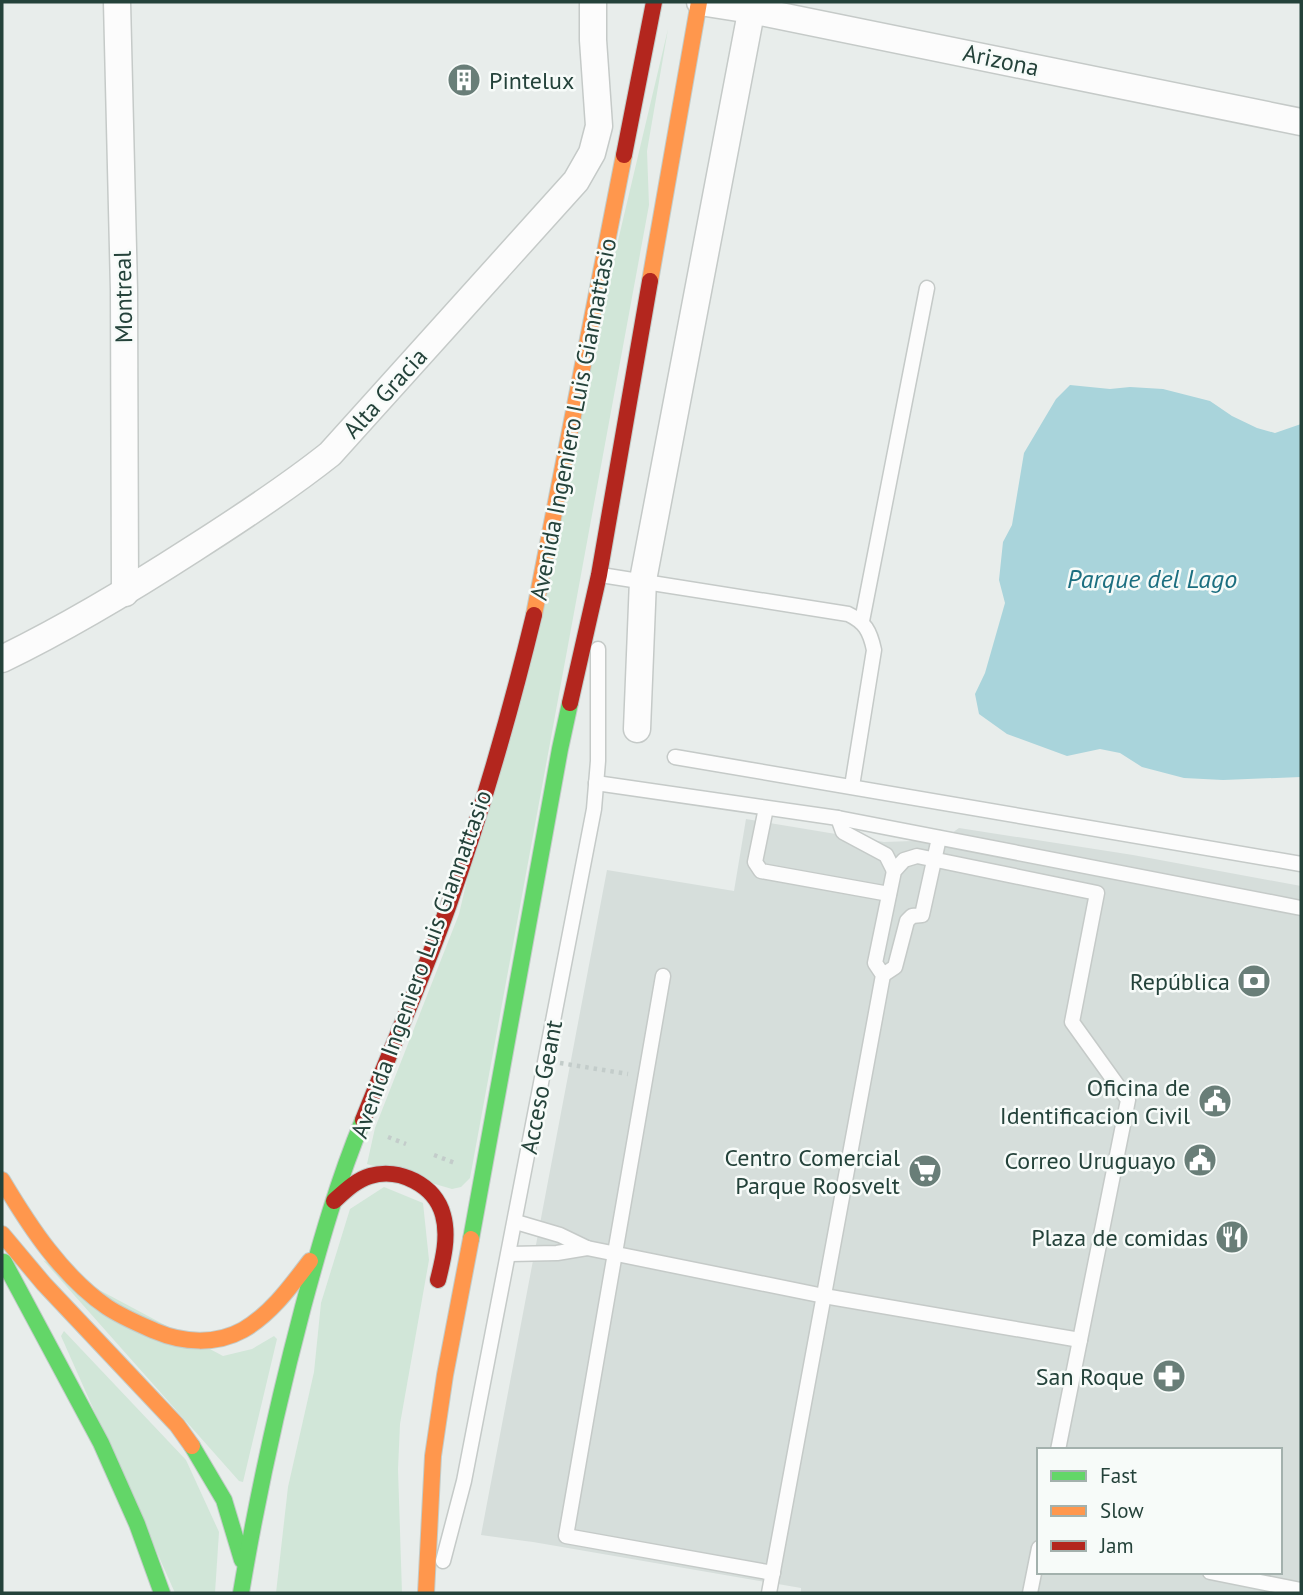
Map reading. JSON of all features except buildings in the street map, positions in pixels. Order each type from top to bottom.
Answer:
[{"type":"main road","name":"Avenida Ingeniero Luis Giannattasio","points":[[241,1593],[257,1499],[286,1372],[319,1248],[360,1126],[424,972],[448,906],[484,799],[515,693],[543,578],[654,2]]},
{"type":"main road","name":"Avenida Ingeniero Luis Giannattasio","points":[[426,1593],[433,1456],[445,1375],[560,749],[599,575],[700,2]]},
{"type":"main road","points":[[334,1201],[353,1184],[383,1174],[411,1178],[424,1186],[443,1212],[446,1230],[435,1297]]},
{"type":"main road","points":[[2,1180],[61,1264],[106,1307],[164,1336],[193,1342],[219,1339],[241,1331],[261,1318],[283,1296],[319,1248]]},
{"type":"main road","points":[[2,1234],[44,1284],[177,1425],[202,1460],[224,1500],[249,1593]]},
{"type":"main road","points":[[2,1257],[101,1443],[137,1524],[162,1593]]},
{"type":"main road","points":[[306,1301],[306,1360]]},
{"type":"main road","points":[[413,1485],[429,1533]]},
{"type":"street","name":"Montreal","points":[[117,2],[124,290],[125,593]]},
{"type":"street","name":"Alta Gracia","points":[[2,659],[125,593],[285,490],[330,454],[576,181],[593,153],[599,126],[593,2]]},
{"type":"street","name":"Arizona","points":[[700,2],[752,6],[1301,122]]},
{"type":"street","points":[[637,729],[643,580],[752,6]]},
{"type":"lane","points":[[862,621],[927,288]]},
{"type":"lane","points":[[599,575],[848,614],[862,621],[870,634],[874,650],[852,786]]},
{"type":"lane","name":"Acceso Geant","points":[[435,1593],[464,1481],[510,1254],[594,808],[598,761],[599,575]]},
{"type":"lane","points":[[675,757],[1301,864]]},
{"type":"lane","points":[[596,783],[838,818],[1301,908]]},
{"type":"lane","points":[[766,808],[755,862],[761,871],[889,894]]},
{"type":"lane","points":[[838,818],[843,832],[886,855],[894,871]]},
{"type":"lane","points":[[883,975],[895,967],[907,921],[912,916],[922,915],[939,838]]},
{"type":"lane","points":[[769,1593],[883,975],[875,963],[894,871],[904,860],[917,856],[1097,893]]},
{"type":"lane","points":[[1058,1448],[1128,1100],[1072,1022],[1101,869]]},
{"type":"lane","points":[[663,976],[566,1536],[773,1573]]},
{"type":"lane","points":[[516,1222],[587,1248],[824,1296],[1080,1340]]},
{"type":"lane","points":[[510,1254],[557,1253],[587,1248]]},
{"type":"lane","points":[[1030,1593],[1037,1558]]},
{"type":"lane","points":[[1220,1574],[1301,1590]]},
{"type":"path","points":[[546,1061],[646,1076]]},
{"type":"path","points":[[360,1126],[410,1145]]},
{"type":"path","points":[[422,1150],[484,1174]]},
{"type":"shaded area","name":"Centro Comercial Parque Roosvelt","points":[[746,819],[884,842],[942,840],[959,828],[1133,855],[1301,886],[1301,1593],[801,1593],[801,1588],[481,1535],[607,870],[734,891]]},
{"type":"green space","points":[[668,29],[647,151],[649,205],[470,1178],[461,1187],[452,1189],[367,1164],[375,1128],[459,914]]},
{"type":"green space","points":[[384,1187],[423,1203],[429,1260],[400,1424],[398,1469],[402,1593],[276,1593],[288,1487],[314,1372],[321,1303],[350,1209]]},
{"type":"green space","points":[[43,1260],[223,1356],[252,1349],[274,1336],[277,1339],[243,1482],[239,1481]]},
{"type":"green space","points":[[64,1331],[186,1460],[219,1532],[215,1593],[175,1593],[61,1336]]},
{"type":"water","name":"Parque del Lago","points":[[1070,385],[1110,389],[1163,389],[1210,401],[1232,416],[1275,433],[1301,424],[1301,777],[1223,780],[1184,778],[1142,767],[1120,753],[1100,749],[1067,756],[1007,734],[979,714],[975,694],[985,673],[1005,603],[999,580],[1003,542],[1012,525],[1024,453],[1056,399]]},
{"type":"traffic: fast","points":[[471,1239],[570,703]]},
{"type":"traffic: fast","points":[[241,1593],[269,1450],[303,1307],[338,1189],[363,1120]]},
{"type":"traffic: fast","points":[[4,1262],[101,1443],[137,1524],[162,1593]]},
{"type":"traffic: fast","points":[[192,1446],[224,1500],[242,1560]]},
{"type":"traffic: slow","points":[[650,281],[699,2]]},
{"type":"traffic: slow","points":[[534,615],[624,155]]},
{"type":"traffic: slow","points":[[2,1180],[48,1250],[91,1295],[125,1317],[177,1338],[211,1340],[243,1330],[271,1308],[310,1261]]},
{"type":"traffic: slow","points":[[2,1234],[44,1284],[177,1425],[192,1446]]},
{"type":"traffic: slow","points":[[426,1593],[433,1456],[445,1375],[471,1239]]},
{"type":"traffic: jam","points":[[624,155],[654,2]]},
{"type":"traffic: jam","points":[[570,703],[599,575],[650,281]]},
{"type":"traffic: jam","points":[[363,1120],[448,907],[495,762],[534,615]]},
{"type":"traffic: jam","points":[[334,1201],[360,1180],[381,1174],[404,1176],[424,1187],[439,1204],[445,1223],[445,1248],[438,1280]]},
{"type":"place","name":"Pintelux","points":[[464,80]]},
{"type":"place","name":"República","points":[[1254,981]]},
{"type":"place","name":"Oficina de Identificacion Civil","points":[[1215,1101]]},
{"type":"place","name":"Correo Uruguayo","points":[[1200,1160]]},
{"type":"place","name":"Centro Comercial Parque Roosvelt","points":[[925,1171]]},
{"type":"place","name":"Plaza de comidas","points":[[1232,1237]]},
{"type":"place","name":"San Roque","points":[[1169,1376]]}]
